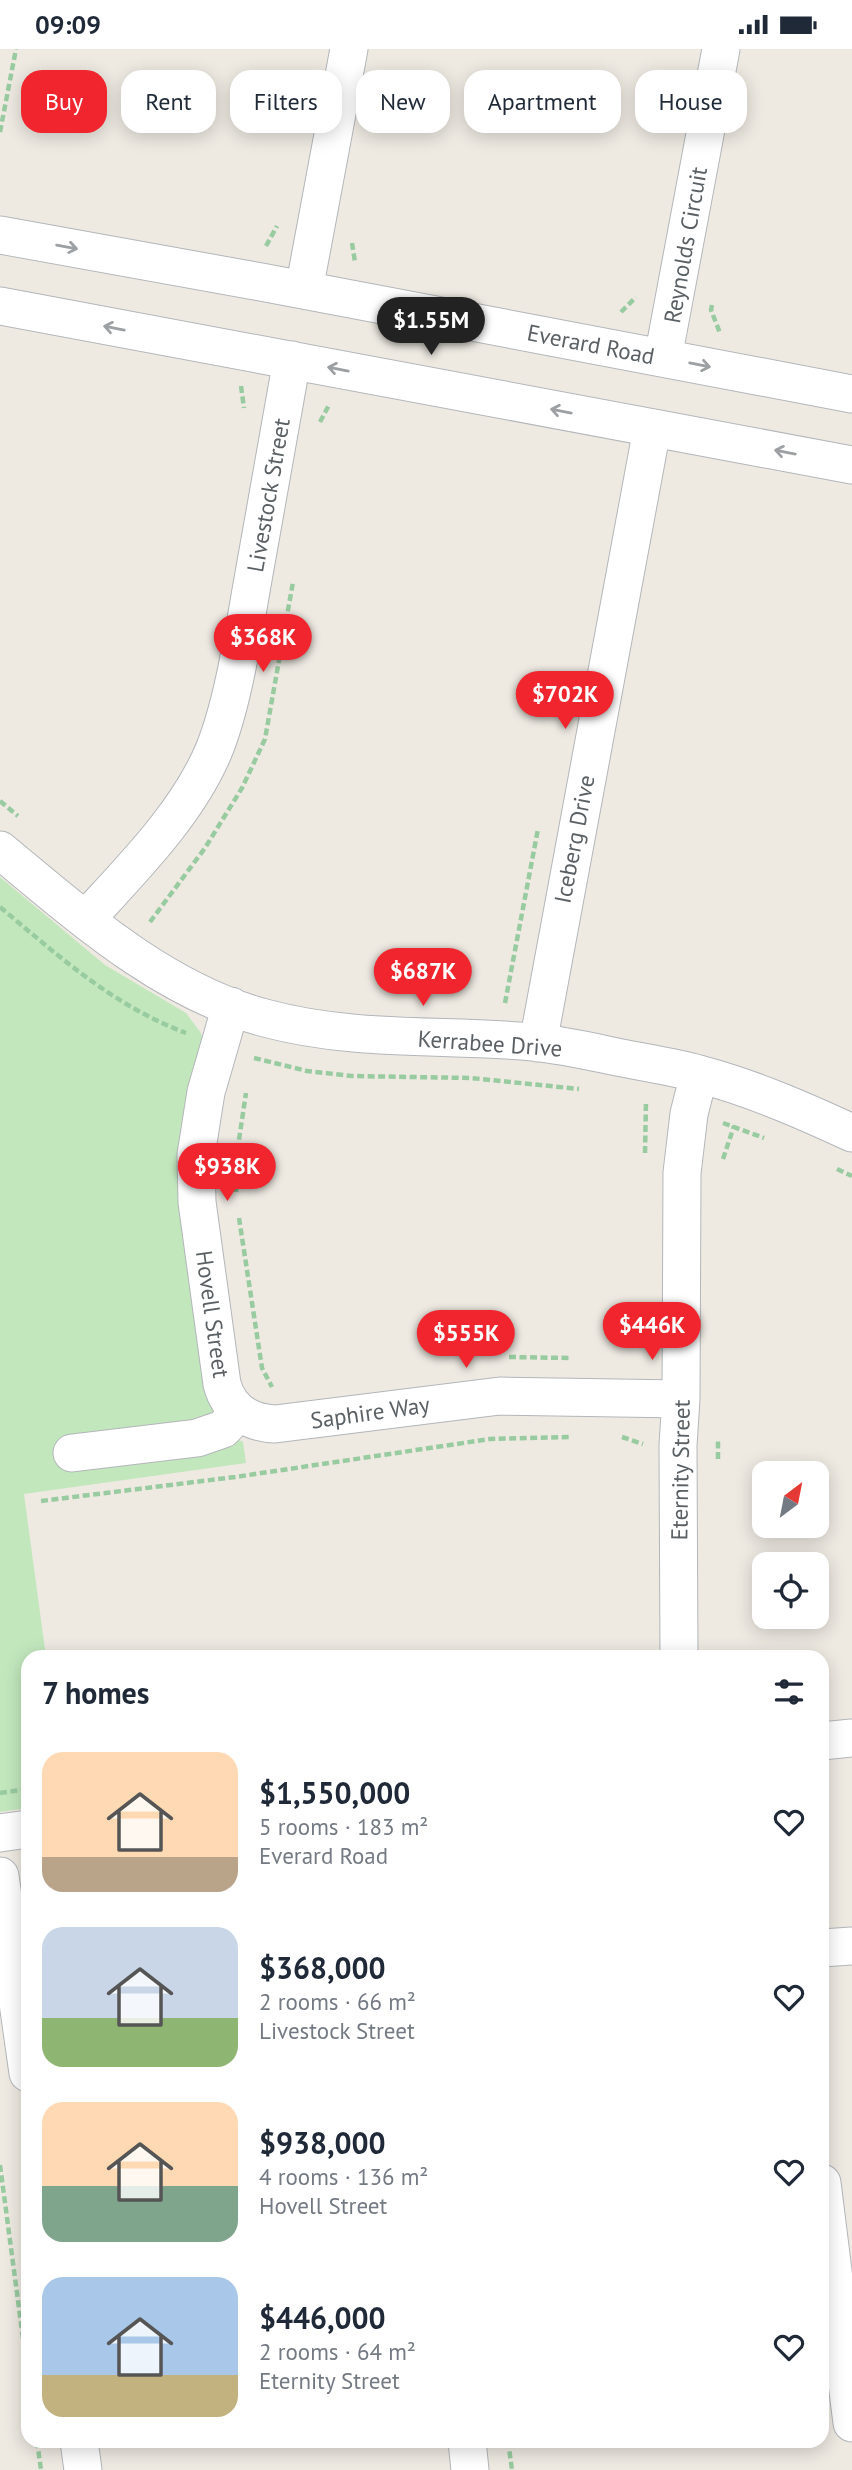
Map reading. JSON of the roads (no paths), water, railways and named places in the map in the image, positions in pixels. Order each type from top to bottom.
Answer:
[{"type":"street","points":[[304,290],[349,49]]},
{"type":"street","name":"Reynolds Circuit","points":[[663,358],[721,49]]},
{"type":"street","name":"Everard Road","points":[[0,235],[852,394]]},
{"type":"street","points":[[0,306],[852,465]]},
{"type":"street","name":"Livestock Street","points":[[86,919],[131,870],[180,808],[213,751],[224,717],[244,631],[292,360]]},
{"type":"street","name":"Iceberg Drive","points":[[538,1043],[652,429]]},
{"type":"street","name":"Kerrabee Drive","points":[[0,850],[138,958],[179,984],[264,1018],[329,1032],[538,1043],[699,1074],[752,1091],[852,1133]]},
{"type":"street","name":"Hovell Street","points":[[231,1006],[206,1092],[196,1155],[197,1202],[222,1384],[225,1394],[239,1412]]},
{"type":"street","name":"Eternity Street","points":[[679,1650],[678,1445],[681,1399],[682,1173],[689,1114],[699,1074]]},
{"type":"street","name":"Saphire Way","points":[[239,1412],[263,1424],[275,1424],[500,1396],[681,1399]]},
{"type":"street","points":[[72,1453],[197,1438],[223,1429],[239,1412]]},
{"type":"street","points":[[829,1740],[852,1738]]},
{"type":"street","points":[[0,1833],[21,1830]]},
{"type":"street","points":[[0,1876],[21,2024]]},
{"type":"street","points":[[829,1948],[852,1946]]},
{"type":"street","points":[[829,2218],[844,2293],[852,2423]]},
{"type":"street","points":[[80,2448],[83,2470]]},
{"type":"street","points":[[468,2448],[470,2470]]}]
